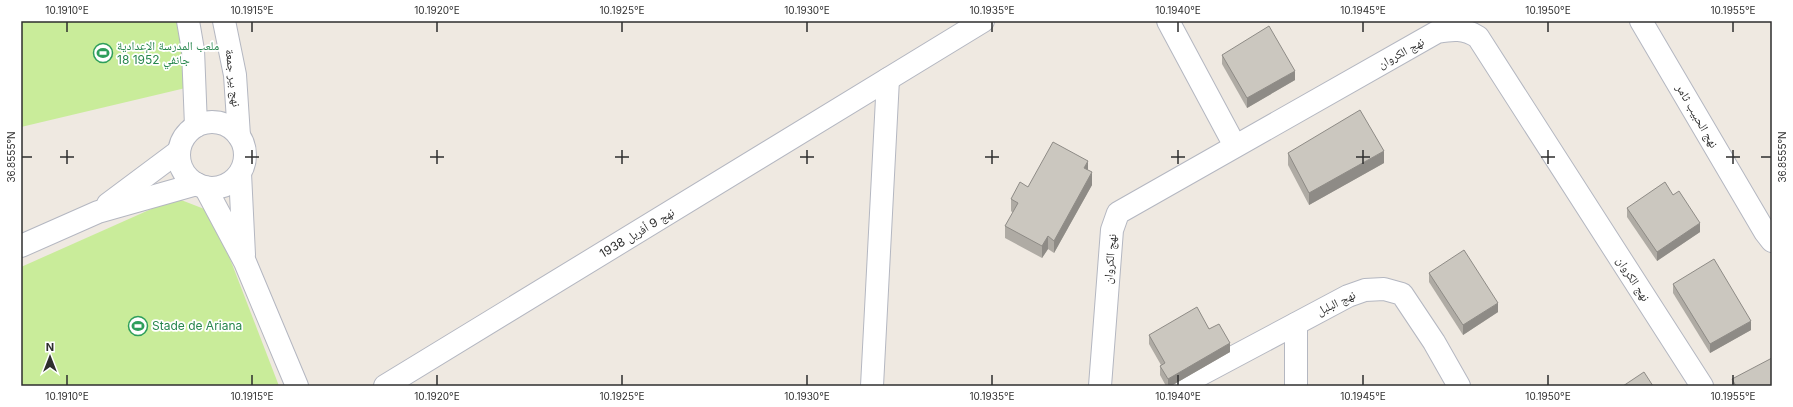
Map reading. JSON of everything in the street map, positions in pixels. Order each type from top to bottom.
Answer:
[{"type":"street","points":[[188,21],[193,50],[196,126]]},
{"type":"street","name":"نهج بير جمعة","points":[[224,21],[235,75],[239,136]]},
{"type":"street","name":"نهج 9 أفريل 1938","points":[[385,386],[983,21]]},
{"type":"street","points":[[1168,21],[1235,146]]},
{"type":"street","name":"نهج الحبيب ثامر","points":[[1641,21],[1770,237]]},
{"type":"street","name":"نهج الكروان","points":[[1100,386],[1112,230],[1118,213],[1437,32],[1453,29],[1468,31],[1478,37],[1702,386]]},
{"type":"street","points":[[872,386],[888,80]]},
{"type":"street","points":[[212,121],[227,125],[239,136],[245,150],[243,166],[240,173],[234,179],[221,187],[201,185],[190,180],[181,167],[179,151],[184,136],[196,126],[212,121]]},
{"type":"street","points":[[98,212],[179,151]]},
{"type":"street","points":[[240,173],[245,262]]},
{"type":"street","points":[[21,246],[98,212],[201,185]]},
{"type":"street","points":[[201,185],[245,262],[297,386]]},
{"type":"street","name":"نهج البلبل","points":[[1179,386],[1348,296],[1365,290],[1384,289],[1402,294],[1434,342],[1459,386]]},
{"type":"street","points":[[1296,324],[1296,386]]},
{"type":"green space","name":"ملعب المدرسة الإعدادية 18 جانفي 1952","points":[[21,21],[178,21],[194,86],[21,127]]},
{"type":"green space","name":"Stade de Ariana","points":[[176,198],[212,212],[279,386],[21,386],[21,267]]},
{"type":"building","points":[[1269,26],[1295,71],[1247,98],[1222,55]]},
{"type":"building","points":[[1360,110],[1384,151],[1309,193],[1288,153]]},
{"type":"building","points":[[1053,142],[1088,161],[1084,168],[1092,172],[1054,241],[1048,236],[1042,246],[1005,226],[1018,203],[1011,199],[1020,182],[1028,187]]},
{"type":"building","points":[[1665,182],[1673,195],[1679,191],[1700,223],[1657,252],[1627,208]]},
{"type":"building","points":[[1464,250],[1498,303],[1463,325],[1429,273]]},
{"type":"building","points":[[1714,259],[1751,321],[1710,344],[1673,284]]},
{"type":"building","points":[[1197,307],[1209,329],[1219,324],[1230,343],[1168,379],[1160,366],[1165,363],[1149,335]]},
{"type":"building","points":[[1772,358],[1772,386],[1736,386],[1732,379]]},
{"type":"building","points":[[1644,372],[1653,386],[1623,386]]},
{"type":"place","name":"ملعب المدرسة الإعدادية 18 جانفي 1952","points":[[103,53]]},
{"type":"place","name":"Stade de Ariana","points":[[138,326]]}]
